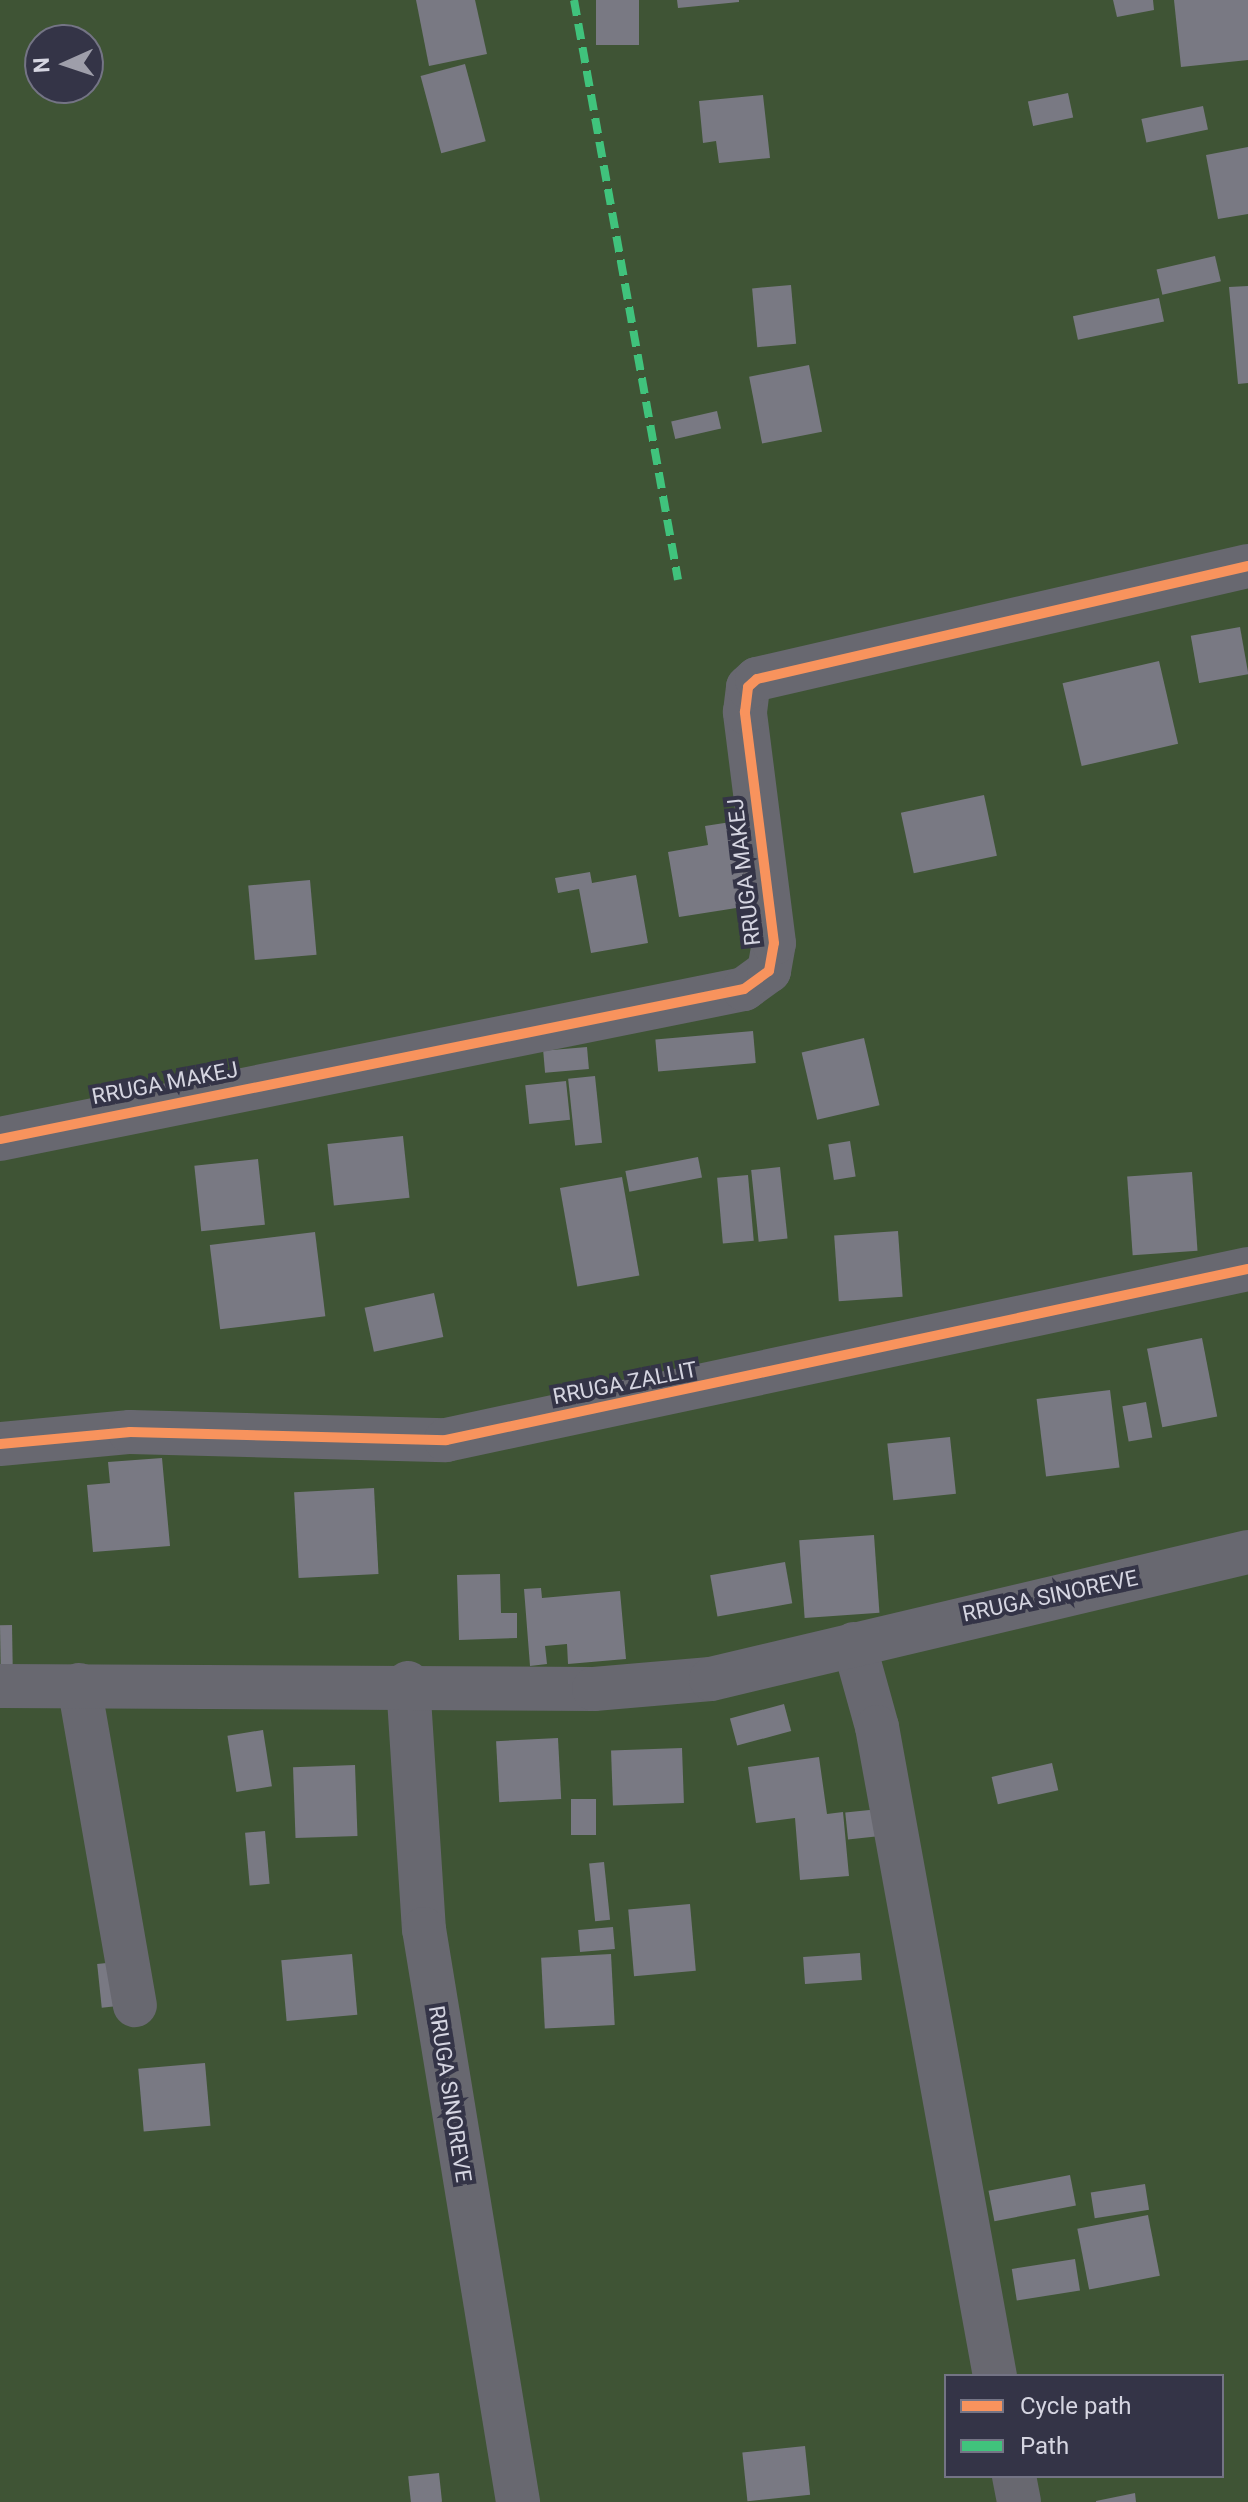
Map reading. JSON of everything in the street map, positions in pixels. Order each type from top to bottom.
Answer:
[{"type":"street","name":"RRUGA MAKEJ","points":[[0,1139],[744,989],[769,971],[774,943],[745,712],[748,687],[757,679],[1248,566]]},
{"type":"street","name":"RRUGA ZALLIT","points":[[0,1444],[130,1432],[446,1440],[1248,1269]]},
{"type":"street","name":"RRUGA SINOREVE","points":[[0,1686],[408,1683],[594,1689],[711,1679],[1248,1552]]},
{"type":"street","points":[[854,1644],[877,1727],[995,2374]]},
{"type":"street","name":"RRUGA SINOREVE","points":[[408,1683],[424,1929],[518,2502]]},
{"type":"street","points":[[79,1685],[135,2005]]},
{"type":"street","points":[[1014,2478],[1019,2502]]},
{"type":"green space","points":[[0,0],[1248,0],[1248,2502],[0,2502]]},
{"type":"building","points":[[416,0],[475,0],[487,54],[429,66]]},
{"type":"building","points":[[596,0],[639,0],[639,45],[596,45]]},
{"type":"building","points":[[677,0],[739,0],[739,2],[678,8]]},
{"type":"building","points":[[1113,0],[1153,0],[1154,10],[1117,17]]},
{"type":"building","points":[[1174,0],[1248,0],[1248,60],[1181,67]]},
{"type":"building","points":[[465,64],[486,141],[441,153],[421,76]]},
{"type":"building","points":[[1068,93],[1073,117],[1033,126],[1028,102]]},
{"type":"building","points":[[763,95],[770,158],[719,163],[716,141],[703,143],[699,101]]},
{"type":"building","points":[[1203,106],[1208,129],[1146,143],[1141,119]]},
{"type":"building","points":[[1248,147],[1248,214],[1218,219],[1206,155]]},
{"type":"building","points":[[1215,256],[1221,281],[1162,295],[1157,269]]},
{"type":"building","points":[[791,285],[796,344],[757,347],[752,288]]},
{"type":"building","points":[[1248,286],[1248,383],[1238,384],[1229,287]]},
{"type":"building","points":[[1159,298],[1164,321],[1078,340],[1073,316]]},
{"type":"building","points":[[809,365],[822,432],[762,443],[749,377]]},
{"type":"building","points":[[717,411],[721,429],[675,439],[671,422]]},
{"type":"building","points":[[1240,627],[1248,674],[1199,683],[1191,636]]},
{"type":"building","points":[[1159,661],[1178,744],[1082,766],[1063,683]]},
{"type":"building","points":[[984,795],[997,856],[914,873],[901,813]]},
{"type":"building","points":[[750,819],[753,838],[738,840],[749,906],[679,917],[668,852],[708,845],[705,826]]},
{"type":"building","points":[[590,872],[592,883],[636,875],[648,943],[591,953],[579,889],[558,893],[555,878]]},
{"type":"building","points":[[310,880],[317,955],[255,960],[248,885]]},
{"type":"building","points":[[753,1031],[756,1063],[658,1071],[655,1040]]},
{"type":"building","points":[[864,1038],[880,1105],[817,1120],[802,1052]]},
{"type":"building","points":[[587,1047],[589,1069],[545,1073],[543,1051]]},
{"type":"building","points":[[595,1076],[602,1143],[575,1145],[568,1079]]},
{"type":"building","points":[[566,1081],[570,1120],[529,1124],[525,1085]]},
{"type":"building","points":[[403,1136],[409,1198],[334,1206],[327,1144]]},
{"type":"building","points":[[850,1141],[856,1177],[834,1180],[828,1144]]},
{"type":"building","points":[[698,1157],[702,1178],[629,1192],[625,1171]]},
{"type":"building","points":[[258,1159],[265,1225],[201,1231],[194,1166]]},
{"type":"building","points":[[780,1167],[788,1239],[759,1242],[751,1170]]},
{"type":"building","points":[[1192,1172],[1198,1251],[1133,1255],[1127,1177]]},
{"type":"building","points":[[748,1175],[754,1241],[723,1243],[717,1178]]},
{"type":"building","points":[[622,1177],[639,1275],[577,1286],[560,1188]]},
{"type":"building","points":[[898,1231],[903,1297],[839,1301],[834,1235]]},
{"type":"building","points":[[315,1232],[325,1316],[220,1329],[210,1245]]},
{"type":"building","points":[[434,1293],[443,1337],[374,1352],[365,1308]]},
{"type":"building","points":[[1202,1338],[1217,1417],[1162,1427],[1147,1349]]},
{"type":"building","points":[[1110,1390],[1120,1467],[1046,1476],[1037,1399]]},
{"type":"building","points":[[1146,1402],[1152,1437],[1129,1442],[1122,1406]]},
{"type":"building","points":[[950,1437],[956,1494],[893,1500],[887,1444]]},
{"type":"building","points":[[162,1458],[170,1546],[93,1552],[87,1485],[110,1483],[108,1462]]},
{"type":"building","points":[[374,1488],[379,1574],[299,1578],[294,1492]]},
{"type":"building","points":[[874,1535],[879,1613],[805,1618],[799,1540]]},
{"type":"building","points":[[785,1562],[792,1603],[717,1617],[710,1575]]},
{"type":"building","points":[[500,1574],[501,1613],[517,1613],[517,1638],[459,1640],[457,1575]]},
{"type":"building","points":[[541,1588],[542,1598],[620,1591],[626,1659],[568,1664],[567,1644],[545,1646],[547,1664],[530,1666],[524,1589]]},
{"type":"building","points":[[0,1625],[12,1625],[13,1666],[1,1666]]},
{"type":"building","points":[[784,1704],[791,1731],[737,1746],[730,1718]]},
{"type":"building","points":[[263,1730],[272,1786],[236,1792],[227,1736]]},
{"type":"building","points":[[558,1738],[561,1799],[499,1802],[496,1741]]},
{"type":"building","points":[[682,1748],[684,1803],[613,1805],[611,1750]]},
{"type":"building","points":[[819,1757],[827,1814],[843,1812],[849,1876],[800,1880],[795,1818],[756,1823],[748,1767]]},
{"type":"building","points":[[1052,1763],[1058,1790],[998,1804],[992,1777]]},
{"type":"building","points":[[355,1765],[357,1836],[296,1838],[293,1767]]},
{"type":"building","points":[[571,1799],[596,1799],[596,1835],[571,1835]]},
{"type":"building","points":[[889,1808],[892,1835],[848,1839],[845,1813]]},
{"type":"building","points":[[265,1831],[270,1884],[250,1886],[245,1833]]},
{"type":"building","points":[[604,1862],[610,1920],[595,1921],[589,1864]]},
{"type":"building","points":[[690,1904],[696,1971],[634,1976],[628,1909]]},
{"type":"building","points":[[613,1927],[615,1949],[580,1952],[578,1930]]},
{"type":"building","points":[[860,1953],[862,1980],[805,1984],[803,1957]]},
{"type":"building","points":[[352,1954],[357,2015],[287,2021],[281,1960]]},
{"type":"building","points":[[611,1954],[615,2025],[545,2029],[541,1958]]},
{"type":"building","points":[[125,1961],[130,2005],[102,2008],[97,1964]]},
{"type":"building","points":[[205,2063],[210,2126],[144,2132],[138,2069]]},
{"type":"building","points":[[1070,2175],[1076,2205],[994,2221],[989,2191]]},
{"type":"building","points":[[1145,2184],[1149,2210],[1095,2218],[1091,2193]]},
{"type":"building","points":[[1148,2215],[1160,2276],[1089,2290],[1077,2229]]},
{"type":"building","points":[[1075,2259],[1080,2291],[1017,2301],[1012,2269]]},
{"type":"building","points":[[805,2446],[810,2495],[747,2501],[742,2453]]},
{"type":"building","points":[[439,2473],[442,2502],[411,2502],[408,2476]]},
{"type":"building","points":[[1135,2493],[1136,2502],[1096,2502],[1096,2501]]},
{"type":"marked path","points":[[574,0],[678,580]]},
{"type":"cycle path","points":[[0,1139],[744,989],[769,971],[774,943],[745,712],[748,687],[757,679],[1248,566]]},
{"type":"cycle path","points":[[0,1444],[130,1432],[446,1440],[1248,1269]]}]
